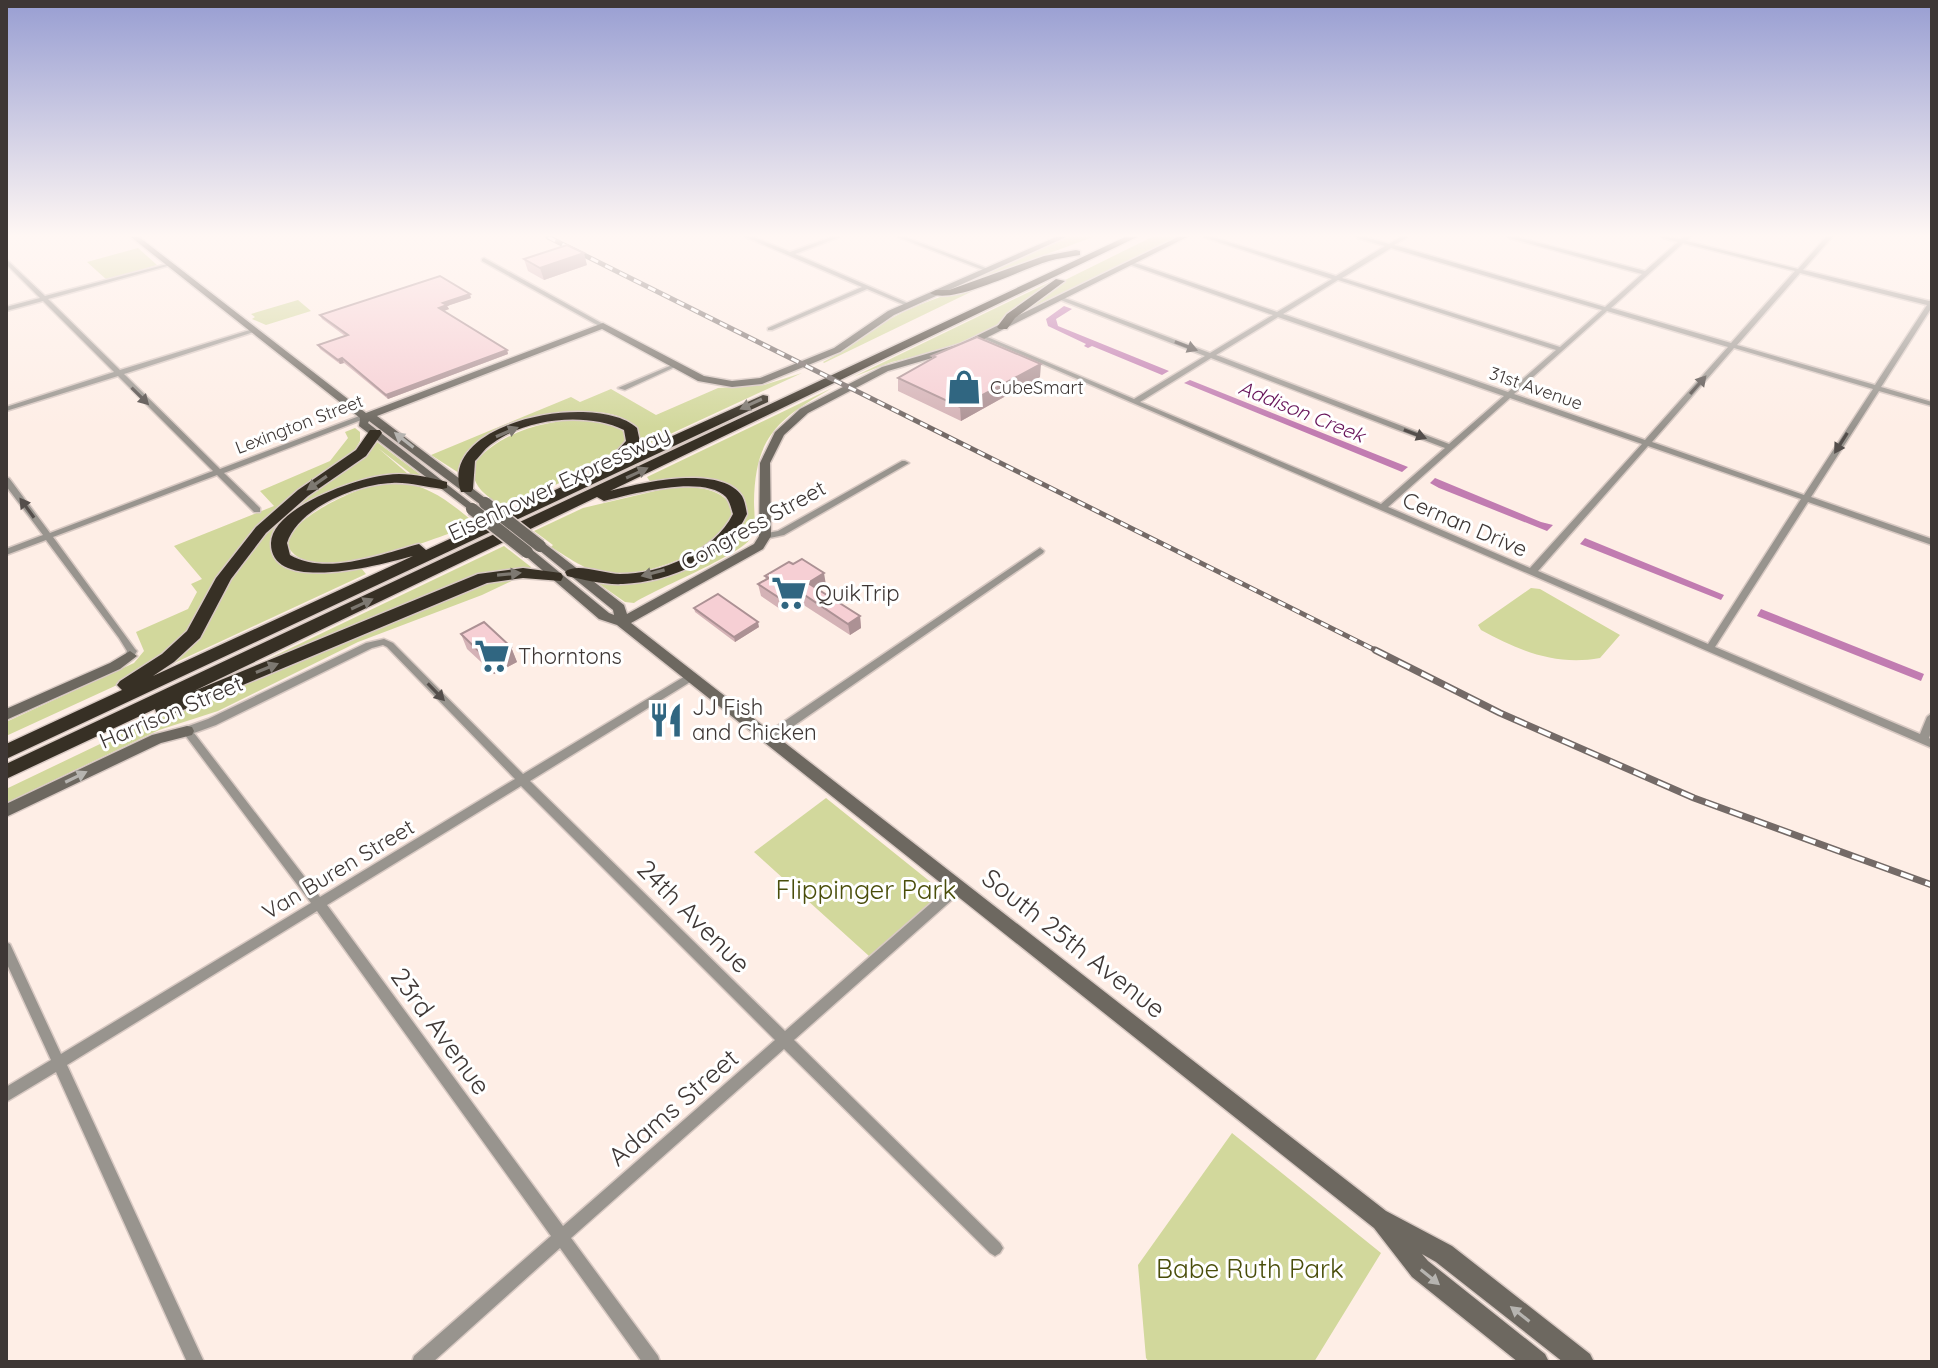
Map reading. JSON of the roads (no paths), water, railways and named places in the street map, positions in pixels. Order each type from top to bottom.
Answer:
[{"type":"highway","name":"Eisenhower Expressway","points":[[8,765],[67,724],[973,301]]},
{"type":"highway","name":"Eisenhower Expressway","points":[[8,765],[566,506],[992,301]]},
{"type":"highway","points":[[1003,327],[1011,316],[1032,301]]},
{"type":"highway","points":[[466,489],[467,465],[484,444],[524,425],[571,415],[609,416],[625,423],[633,432],[630,447],[597,476]]},
{"type":"highway","points":[[67,724],[183,645],[203,621],[224,578],[246,547],[303,493],[361,453],[375,433]]},
{"type":"highway","points":[[442,485],[395,479],[351,488],[311,508],[291,523],[279,542],[282,555],[294,564],[311,568],[338,567],[465,538]]},
{"type":"highway","points":[[8,765],[66,753],[473,582],[507,574],[625,579],[680,564],[703,553],[728,534],[738,521],[740,507],[736,499],[721,489],[688,482],[647,486],[566,506]]},
{"type":"street","points":[[6,309],[36,301]]},
{"type":"street","points":[[45,301],[257,510]]},
{"type":"street","name":"South 25th Avenue","points":[[217,301],[365,417],[376,419],[466,489],[478,506]]},
{"type":"street","points":[[558,301],[701,379],[721,383],[752,383],[772,379],[837,350],[879,320],[918,301]]},
{"type":"street","points":[[770,329],[835,301]]},
{"type":"street","points":[[899,301],[909,305]]},
{"type":"street","points":[[765,536],[765,463],[773,443],[794,419],[826,397],[878,372],[952,351],[1054,301]]},
{"type":"street","points":[[1068,301],[1450,447]]},
{"type":"street","name":"31st Avenue","points":[[1238,301],[1932,542]]},
{"type":"street","points":[[1135,402],[1301,301]]},
{"type":"street","points":[[1409,301],[1560,349]]},
{"type":"street","points":[[1578,301],[1932,404]]},
{"type":"street","points":[[1382,508],[1615,301]]},
{"type":"street","points":[[1532,572],[1772,301]]},
{"type":"street","points":[[1710,648],[1932,303]]},
{"type":"street","name":"Lexington Street","points":[[6,552],[603,326]]},
{"type":"street","points":[[6,409],[255,330]]},
{"type":"street","name":"Cernan Drive","points":[[983,337],[1928,742]]},
{"type":"street","points":[[622,388],[674,366]]},
{"type":"street","name":"South 25th Avenue","points":[[365,417],[363,424],[442,485],[478,506],[564,575],[619,608],[622,622],[1378,1219],[1444,1254],[1582,1362]]},
{"type":"street","name":"Congress Street","points":[[622,622],[759,546],[765,536],[781,533],[905,463]]},
{"type":"street","points":[[6,480],[132,651],[130,656],[115,666],[6,715]]},
{"type":"street","points":[[768,738],[1040,551]]},
{"type":"street","name":"24th Avenue","points":[[352,652],[384,642],[390,645],[522,780],[995,1248]]},
{"type":"street","name":"Harrison Street","points":[[6,811],[157,739],[212,722],[352,652]]},
{"type":"street","name":"Van Buren Street","points":[[6,1095],[691,677]]},
{"type":"street","points":[[1928,742],[1932,717]]},
{"type":"street","name":"23rd Avenue","points":[[187,731],[319,904],[652,1362]]},
{"type":"street","name":"Adams Street","points":[[420,1362],[958,887]]},
{"type":"street","points":[[6,948],[196,1362]]},
{"type":"street","name":"South 25th Avenue","points":[[1378,1219],[1420,1269],[1537,1362]]},
{"type":"railway","points":[[676,301],[1376,650]]},
{"type":"railway","points":[[1376,650],[1500,713],[1694,798],[1932,885]]},
{"type":"place","name":"CubeSmart","points":[[964,387]]},
{"type":"place","name":"QuikTrip","points":[[789,593]]},
{"type":"place","name":"Thorntons","points":[[492,656]]},
{"type":"place","name":"JJ Fish and Chicken","points":[[666,720]]},
{"type":"water label","name":"Addison Creek","points":[[1302,411]]},
{"type":"park label","name":"Flippinger Park","points":[[866,889]]},
{"type":"park label","name":"Babe Ruth Park","points":[[1250,1268]]}]
